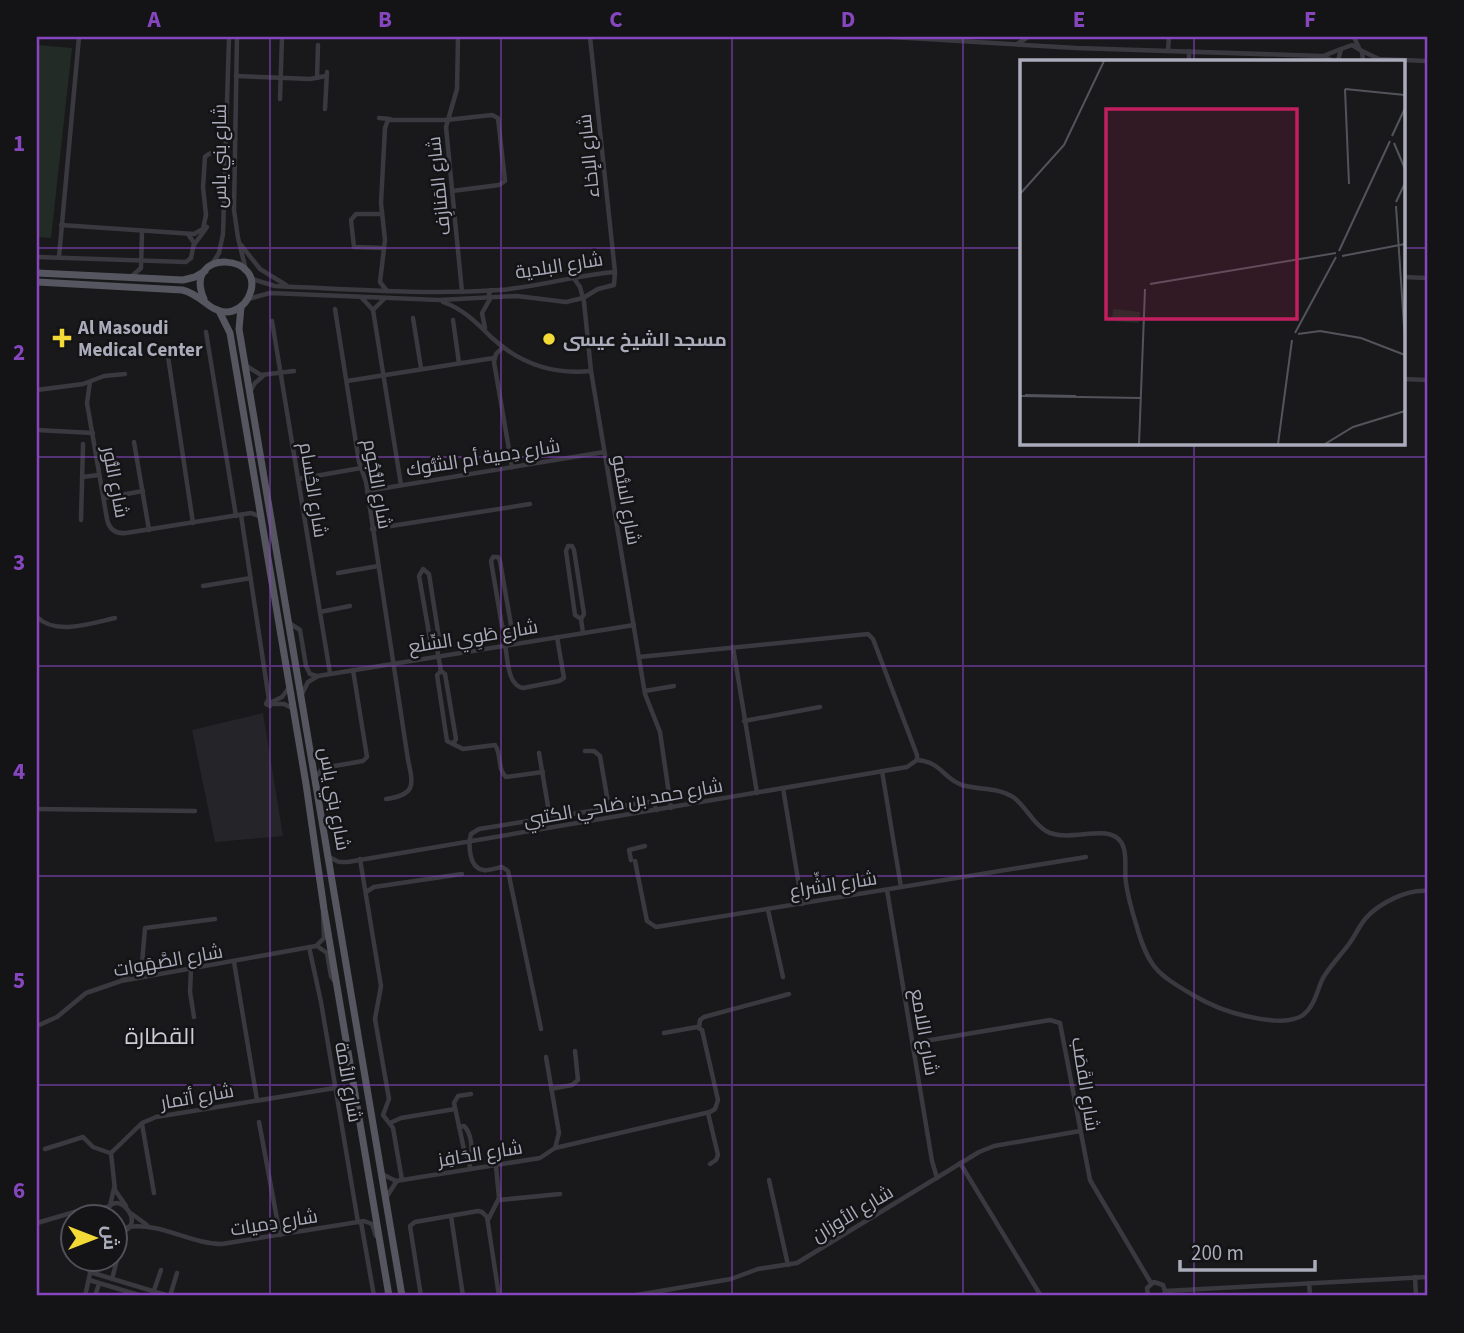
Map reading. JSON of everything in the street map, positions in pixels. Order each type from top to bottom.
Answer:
[{"type":"main road","points":[[37,273],[183,279],[195,277],[209,268],[229,261],[240,265],[249,276],[251,289],[248,299],[241,307],[229,312],[212,308],[204,299],[177,289],[37,282]]},
{"type":"main road","points":[[204,299],[201,282],[209,268]]},
{"type":"main road","name":"شارع بني ياس","points":[[241,307],[239,324],[245,365],[402,1296]]},
{"type":"main road","name":"شارع بني ياس","points":[[219,311],[230,333],[389,1296]]},
{"type":"main road","points":[[282,642],[289,642],[292,659],[296,664]]},
{"type":"main road","points":[[322,891],[335,898]]},
{"type":"street","points":[[58,257],[79,37]]},
{"type":"street","name":"شارع بني ياس","points":[[209,268],[219,253],[223,234],[229,37]]},
{"type":"street","name":"شارع بني ياس","points":[[237,37],[233,180],[238,238],[249,276]]},
{"type":"street","points":[[280,99],[282,37]]},
{"type":"street","name":"شارع المَنازِف","points":[[458,37],[457,89],[446,120],[462,292]]},
{"type":"street","name":"شارع الإخاء","points":[[590,37],[615,272]]},
{"type":"street","points":[[892,37],[1322,56],[1333,60]]},
{"type":"street","points":[[1017,44],[1028,37]]},
{"type":"street","points":[[1168,50],[1169,37]]},
{"type":"street","points":[[1336,60],[1349,37]]},
{"type":"street","points":[[1354,37],[1363,60]]},
{"type":"street","points":[[317,78],[318,45]]},
{"type":"street","points":[[1322,56],[1352,45],[1379,59]]},
{"type":"street","points":[[1189,51],[1189,60]]},
{"type":"street","points":[[1376,60],[1403,60]]},
{"type":"street","points":[[1404,60],[1427,61]]},
{"type":"street","points":[[236,76],[317,78],[326,74],[325,109]]},
{"type":"street","points":[[379,118],[446,120],[492,115],[498,118],[505,181],[499,185],[452,191]]},
{"type":"street","points":[[373,290],[380,282],[385,128],[386,122],[391,119]]},
{"type":"street","points":[[193,246],[206,230],[206,155],[226,146]]},
{"type":"street","points":[[216,152],[225,158]]},
{"type":"street","points":[[383,214],[356,214],[351,220],[351,242],[355,248],[383,248]]},
{"type":"street","points":[[61,225],[188,234],[202,231],[206,215]]},
{"type":"street","points":[[142,232],[141,268],[152,278]]},
{"type":"street","points":[[37,257],[186,262],[191,258],[193,246],[193,240],[188,234]]},
{"type":"street","points":[[238,238],[260,269],[290,286]]},
{"type":"street","points":[[130,277],[141,268]]},
{"type":"street","name":"شارع البلدية","points":[[248,299],[270,293],[439,300],[517,296],[572,301],[614,285],[615,272],[525,287],[451,293],[266,284],[249,276]]},
{"type":"street","name":"شارع السُّمو","points":[[573,277],[583,298],[591,371],[639,657],[645,691],[660,732],[671,808]]},
{"type":"street","points":[[1404,277],[1427,278]]},
{"type":"street","points":[[380,282],[387,291]]},
{"type":"street","points":[[486,332],[482,313],[490,299],[491,290]]},
{"type":"street","points":[[451,293],[452,300]]},
{"type":"street","points":[[362,297],[373,310],[401,485]]},
{"type":"street","points":[[373,310],[385,298]]},
{"type":"street","points":[[439,300],[461,310],[503,348],[522,360],[546,370],[591,371]]},
{"type":"street","points":[[572,301],[583,313]]},
{"type":"street","name":"شارع النُّجُوم","points":[[335,309],[361,468],[365,478],[413,782],[405,795],[386,799]]},
{"type":"street","points":[[412,318],[421,368]]},
{"type":"street","points":[[453,320],[459,363]]},
{"type":"street","name":"شارع الحُسام","points":[[272,321],[330,673]]},
{"type":"street","points":[[205,332],[271,702]]},
{"type":"street","points":[[347,381],[494,358],[503,348]]},
{"type":"street","points":[[167,350],[193,523]]},
{"type":"street","points":[[494,358],[512,467]]},
{"type":"street","points":[[245,365],[264,376]]},
{"type":"street","points":[[250,393],[255,383],[264,376],[294,371]]},
{"type":"street","points":[[37,390],[125,374]]},
{"type":"street","points":[[1404,379],[1427,380]]},
{"type":"street","name":"شارع النُّور","points":[[90,382],[87,403],[111,529],[120,534],[251,513]]},
{"type":"street","points":[[37,430],[93,433]]},
{"type":"street","points":[[134,442],[149,530]]},
{"type":"street","points":[[81,520],[83,444]]},
{"type":"street","name":"شارع دِمية أم الشُّوك","points":[[366,491],[604,452]]},
{"type":"street","points":[[298,479],[361,468]]},
{"type":"street","points":[[82,477],[99,475]]},
{"type":"street","points":[[104,498],[143,491]]},
{"type":"street","points":[[259,503],[251,513],[261,518]]},
{"type":"street","points":[[372,529],[530,504]]},
{"type":"street","points":[[581,619],[575,615],[565,551],[569,546],[574,550],[584,614],[581,619],[583,633]]},
{"type":"street","points":[[508,630],[502,626],[491,561],[495,557],[500,561],[511,625],[508,630],[508,644],[512,680],[516,686],[523,688],[562,680],[564,672],[557,636]]},
{"type":"street","points":[[338,573],[378,566]]},
{"type":"street","points":[[436,643],[430,639],[419,574],[424,569],[429,574],[439,639],[436,643],[438,656],[441,671],[445,674],[456,741],[453,744],[461,749],[492,745],[498,748],[502,773],[506,777],[542,772]]},
{"type":"street","points":[[203,586],[251,578]]},
{"type":"street","points":[[320,612],[350,606]]},
{"type":"street","points":[[37,617],[45,624],[57,627],[115,618]]},
{"type":"street","points":[[289,623],[300,630],[307,671],[318,676]]},
{"type":"street","name":"شارع طَوِي السِّلَع","points":[[318,676],[634,625]]},
{"type":"street","points":[[639,657],[868,634],[917,760],[936,764],[959,784],[1011,796],[1039,825],[1054,834],[1071,837],[1105,833],[1116,836],[1125,850],[1128,895],[1140,944],[1149,962],[1170,982],[1229,1012],[1272,1020],[1290,1020],[1301,1016],[1311,1007],[1326,974],[1367,916],[1408,893],[1427,891]]},
{"type":"street","points":[[733,647],[757,793]]},
{"type":"street","points":[[315,779],[323,768],[363,761],[366,757],[353,670]]},
{"type":"street","points":[[302,697],[308,682],[318,676]]},
{"type":"street","points":[[271,702],[282,697],[289,685]]},
{"type":"street","points":[[645,691],[674,686]]},
{"type":"street","points":[[271,702],[294,709]]},
{"type":"street","points":[[744,721],[820,707]]},
{"type":"street","points":[[585,751],[594,751],[600,756],[609,808]]},
{"type":"street","points":[[911,765],[915,751]]},
{"type":"street","points":[[539,753],[550,817]]},
{"type":"street","name":"شارع حمد بن ضاحي الكتبي","points":[[339,862],[882,771],[911,765],[917,760]]},
{"type":"street","points":[[882,771],[901,887]]},
{"type":"street","points":[[783,788],[802,904]]},
{"type":"street","points":[[541,1030],[508,871],[502,867],[484,870],[477,868],[472,860],[471,834],[477,829],[649,802],[654,804],[657,810]]},
{"type":"street","points":[[37,808],[195,811]]},
{"type":"street","name":"شارع الشِّراع","points":[[645,846],[629,850],[634,860],[646,919],[654,927],[1086,858]]},
{"type":"street","points":[[329,857],[339,862],[331,873]]},
{"type":"street","points":[[360,859],[381,986],[375,1019],[389,1098],[383,1115],[394,1132],[399,1180]]},
{"type":"street","points":[[366,892],[374,887],[462,874]]},
{"type":"street","points":[[364,881],[370,882],[374,887]]},
{"type":"street","name":"شارع اللامع","points":[[887,890],[937,1178]]},
{"type":"street","points":[[324,909],[324,937],[316,946],[327,953],[331,976],[337,983]]},
{"type":"street","points":[[768,909],[783,977]]},
{"type":"street","points":[[121,981],[142,964],[145,928],[215,919]]},
{"type":"street","name":"شارع الصَّهَوات","points":[[37,1026],[57,1017],[86,993],[121,981],[316,946]]},
{"type":"street","name":"شارع الأمة","points":[[309,947],[374,1296]]},
{"type":"street","points":[[234,962],[257,1100]]},
{"type":"street","points":[[191,969],[194,1017]]},
{"type":"street","points":[[699,1028],[700,1020],[704,1017],[789,994]]},
{"type":"street","name":"شارع القَصَب","points":[[913,1043],[1050,1020],[1058,1021],[1062,1028],[1085,1164],[1093,1188],[1151,1283]]},
{"type":"street","points":[[664,1033],[699,1028]]},
{"type":"street","points":[[699,1028],[703,1032],[718,1100],[715,1109],[708,1113],[718,1153],[716,1160],[710,1164]]},
{"type":"street","points":[[551,1089],[577,1082],[579,1076],[575,1051]]},
{"type":"street","points":[[546,1056],[559,1133],[555,1149]]},
{"type":"street","name":"شارع أتمار","points":[[111,1153],[142,1123],[152,1118],[335,1088]]},
{"type":"street","points":[[470,1169],[469,1159],[472,1152],[468,1129],[458,1126],[455,1108],[456,1098],[471,1094]]},
{"type":"street","points":[[390,1123],[397,1119],[455,1108]]},
{"type":"street","name":"شارع الحَافِز","points":[[399,1180],[540,1158],[555,1149],[708,1113]]},
{"type":"street","points":[[259,1122],[280,1235]]},
{"type":"street","points":[[142,1123],[154,1193]]},
{"type":"street","name":"شارع الأوزان","points":[[631,1296],[726,1280],[758,1269],[802,1260],[960,1163],[994,1146],[1080,1131]]},
{"type":"street","points":[[45,1149],[83,1138],[93,1147],[111,1153],[114,1187],[124,1204]]},
{"type":"street","points":[[960,1163],[1041,1296]]},
{"type":"street","points":[[488,1221],[499,1200],[496,1166]]},
{"type":"street","points":[[381,1173],[399,1180]]},
{"type":"street","points":[[386,1200],[389,1189],[399,1180]]},
{"type":"street","points":[[769,1180],[788,1265]]},
{"type":"street","points":[[110,1204],[114,1187]]},
{"type":"street","points":[[361,1222],[371,1214],[372,1193]]},
{"type":"street","points":[[499,1200],[560,1194]]},
{"type":"street","points":[[421,1296],[410,1226],[415,1222],[482,1212],[488,1221],[499,1296]]},
{"type":"street","points":[[130,1224],[131,1213]]},
{"type":"street","name":"شارع دِميات","points":[[131,1213],[148,1226],[216,1244],[361,1222]]},
{"type":"street","points":[[37,1223],[60,1216]]},
{"type":"street","points":[[451,1216],[464,1296]]},
{"type":"street","points":[[361,1222],[372,1224],[381,1242]]},
{"type":"street","name":"شارع دِميات","points":[[130,1229],[148,1226]]},
{"type":"street","points":[[153,1294],[161,1270]]},
{"type":"street","points":[[96,1274],[153,1294],[170,1296],[177,1273]]},
{"type":"street","points":[[85,1296],[90,1274]]},
{"type":"street","points":[[111,1279],[113,1274]]},
{"type":"street","points":[[1415,1277],[1416,1296]]},
{"type":"street","points":[[1148,1296],[1147,1290],[1151,1283],[1160,1283],[1164,1294],[1427,1277]]},
{"type":"street","points":[[89,1280],[127,1294],[142,1296]]},
{"type":"street","points":[[1309,1283],[1310,1296]]},
{"type":"street","points":[[96,1296],[99,1284]]},
{"type":"street","points":[[110,1287],[111,1293]]},
{"type":"shaded area","points":[[37,45],[72,48],[51,238],[37,237]]},
{"type":"shaded area","points":[[263,713],[283,836],[215,842],[192,730]]},
{"type":"place","name":"Al Masoudi Medical Center","points":[[62,338]]},
{"type":"place","name":"مسجد الشيخ عيسى","points":[[549,339]]},
{"type":"district","name":"القطارة","points":[[160,1036]]}]
